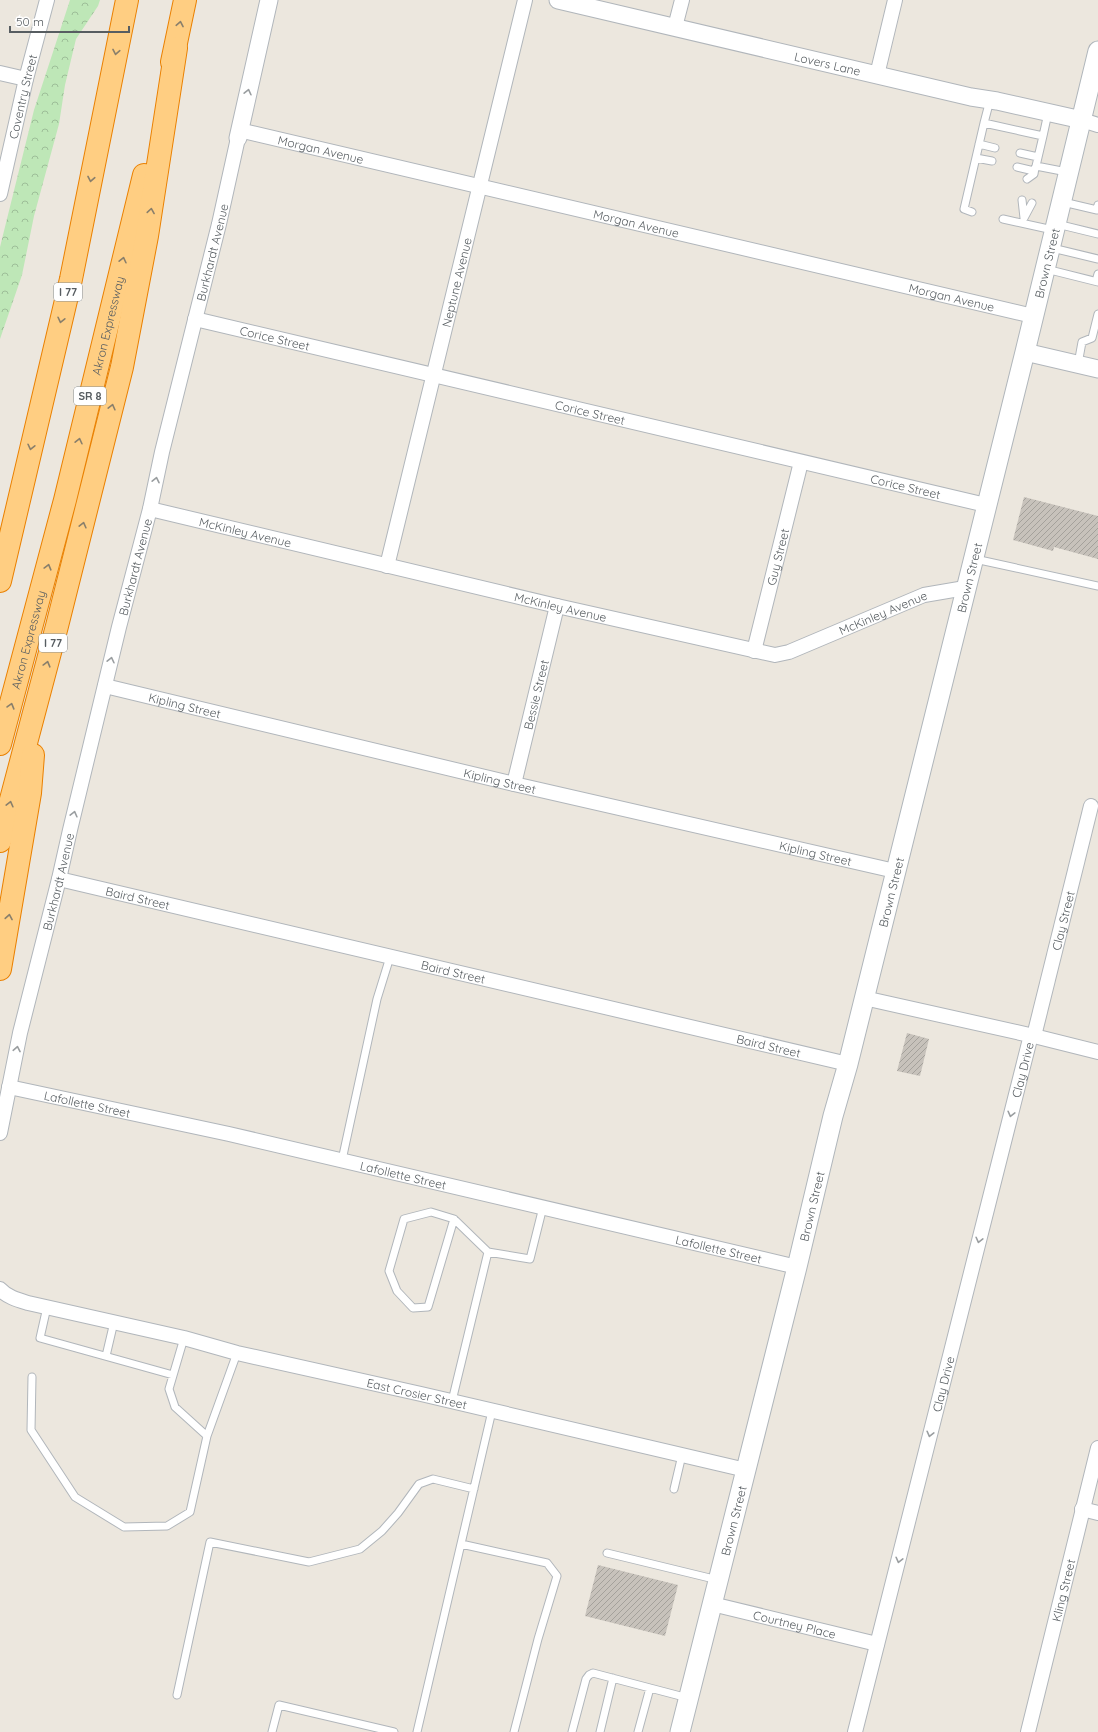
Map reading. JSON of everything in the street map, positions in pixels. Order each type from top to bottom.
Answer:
[{"type":"highway","name":"I 77","points":[[0,582],[71,279],[127,0]]},
{"type":"highway","name":"Akron Expressway","points":[[0,744],[65,500],[176,48],[185,0]]},
{"type":"highway","name":"I 77","points":[[0,841],[57,626],[122,367],[147,236],[176,48]]},
{"type":"highway","points":[[0,969],[30,793],[36,702]]},
{"type":"main road","name":"Brown Street","points":[[680,1732],[797,1267],[833,1116],[848,1064],[1069,173],[1090,122],[1098,51]]},
{"type":"street","name":"Coventry Street","points":[[0,194],[26,79],[47,0]]},
{"type":"street","name":"Burkhardt Avenue","points":[[0,1133],[20,1033],[59,879],[105,686],[150,510],[219,224],[269,0]]},
{"type":"street","name":"Neptune Avenue","points":[[387,566],[525,0]]},
{"type":"street","name":"Lovers Lane","points":[[558,0],[971,97],[1090,122]]},
{"type":"street","points":[[675,27],[682,0]]},
{"type":"street","points":[[877,75],[894,0]]},
{"type":"street","points":[[0,73],[26,79]]},
{"type":"street","name":"Morgan Avenue","points":[[238,134],[480,186],[1033,316]]},
{"type":"street","name":"Corice Street","points":[[195,319],[986,505]]},
{"type":"street","points":[[1025,352],[1098,369]]},
{"type":"street","name":"Guy Street","points":[[754,651],[801,462]]},
{"type":"street","name":"McKinley Avenue","points":[[150,510],[557,606],[775,655],[789,652],[924,595],[965,588]]},
{"type":"street","name":"Bessie Street","points":[[514,784],[557,606]]},
{"type":"street","name":"Kipling Street","points":[[105,686],[514,784],[895,871]]},
{"type":"street","name":"Clay Street","points":[[1032,1036],[1093,808]]},
{"type":"street","name":"Baird Street","points":[[59,879],[848,1064]]},
{"type":"street","points":[[864,998],[1098,1052]]},
{"type":"street","name":"Clay Drive","points":[[855,1732],[1032,1036]]},
{"type":"street","name":"Lafollette Street","points":[[9,1087],[229,1134],[797,1267]]},
{"type":"street","points":[[0,1289],[15,1299],[47,1307]]},
{"type":"street","name":"East Crosier Street","points":[[47,1307],[184,1338],[237,1353],[452,1401],[746,1470]]},
{"type":"street","name":"Kling Street","points":[[1028,1732],[1098,1448]]},
{"type":"street","points":[[1082,1510],[1098,1513]]},
{"type":"street","name":"Courtney Place","points":[[712,1604],[877,1644]]},
{"type":"lane","points":[[972,212],[964,209],[990,100]]},
{"type":"lane","points":[[1037,182],[1035,171],[1048,113]]},
{"type":"lane","points":[[984,123],[1043,136]]},
{"type":"lane","points":[[979,144],[995,148]]},
{"type":"lane","points":[[1020,153],[1038,157]]},
{"type":"lane","points":[[976,158],[992,161]]},
{"type":"lane","points":[[1017,167],[1035,171],[1069,173]]},
{"type":"lane","points":[[1027,179],[1035,171]]},
{"type":"lane","points":[[1022,200],[1023,221]]},
{"type":"lane","points":[[1062,202],[1097,210],[1098,205]]},
{"type":"lane","points":[[1023,221],[1032,203]]},
{"type":"lane","points":[[1003,219],[1023,221],[1054,234],[1098,259]]},
{"type":"lane","points":[[1054,234],[1098,234]]},
{"type":"lane","points":[[1046,269],[1097,282],[1098,274]]},
{"type":"lane","points":[[1078,364],[1082,342],[1095,340],[1098,314]]},
{"type":"lane","points":[[973,558],[1098,586]]},
{"type":"lane","points":[[342,1160],[377,999],[390,956]]},
{"type":"lane","points":[[454,1219],[428,1307],[413,1308],[397,1291],[389,1271],[404,1219],[431,1212],[454,1219],[488,1252],[530,1259],[543,1207]]},
{"type":"lane","points":[[452,1401],[488,1252]]},
{"type":"lane","points":[[47,1307],[40,1338],[173,1375]]},
{"type":"lane","points":[[106,1356],[114,1322]]},
{"type":"lane","points":[[184,1338],[170,1389],[175,1407],[207,1436]]},
{"type":"lane","points":[[32,1377],[31,1430],[75,1497],[124,1527],[167,1526],[190,1512],[207,1436],[237,1353]]},
{"type":"lane","points":[[417,1732],[492,1411]]},
{"type":"lane","points":[[674,1489],[682,1455]]},
{"type":"lane","points":[[177,1695],[210,1542],[309,1562],[360,1549],[382,1531],[419,1484],[433,1479],[474,1489]]},
{"type":"lane","points":[[461,1544],[547,1563],[558,1576],[538,1638],[514,1732]]},
{"type":"lane","points":[[607,1553],[718,1580]]},
{"type":"lane","points":[[572,1732],[586,1679],[593,1673],[689,1698]]},
{"type":"lane","points":[[600,1732],[613,1678]]},
{"type":"lane","points":[[638,1732],[650,1688]]},
{"type":"lane","points":[[272,1732],[279,1705],[394,1732]]},
{"type":"green space","points":[[70,0],[100,0],[98,6],[76,39],[65,85],[59,124],[34,216],[22,275],[0,339],[0,247],[34,110]]},
{"type":"building","points":[[1024,497],[1098,516],[1098,559],[1054,547],[1053,551],[1013,540]]},
{"type":"building","points":[[907,1033],[929,1039],[920,1076],[897,1071]]},
{"type":"building","points":[[598,1565],[678,1585],[665,1636],[585,1616]]}]
